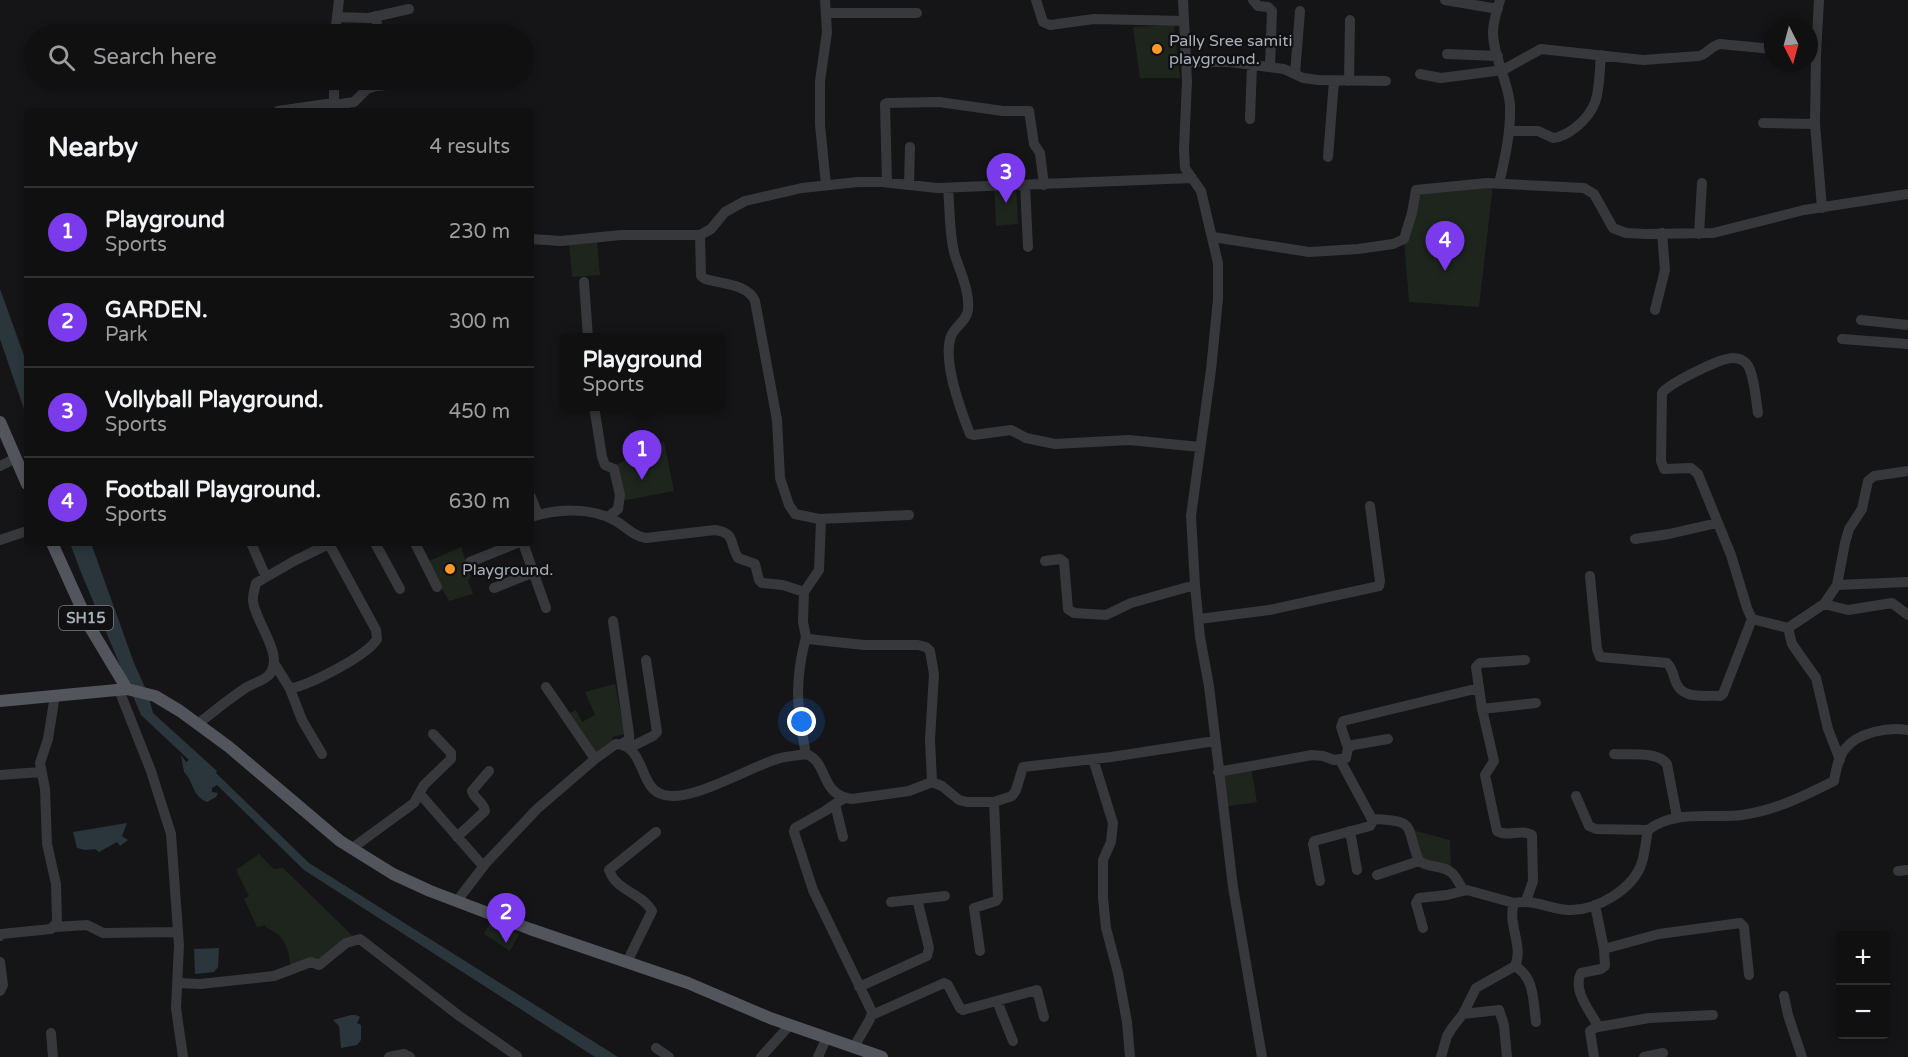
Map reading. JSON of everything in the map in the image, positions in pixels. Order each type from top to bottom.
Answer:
[{"type":"main road","points":[[0,422],[24,477]]},
{"type":"main road","name":"SH15","points":[[53,546],[91,629],[123,689]]},
{"type":"main road","points":[[0,700],[123,689],[155,696],[229,747],[311,818],[351,849],[393,874],[457,902],[688,983],[790,1025],[882,1057]]},
{"type":"street","points":[[336,24],[339,0]]},
{"type":"street","points":[[825,0],[826,54],[820,81],[820,125],[826,185]]},
{"type":"street","points":[[1036,0],[1043,22],[1050,25],[1094,19],[1184,21]]},
{"type":"street","points":[[1183,0],[1186,62],[1185,168],[1201,191],[1218,263],[1218,299],[1211,370],[1191,516],[1196,585],[1233,887],[1262,1057]]},
{"type":"street","points":[[1253,0],[1258,6],[1271,8],[1272,11],[1270,67]]},
{"type":"street","points":[[1445,0],[1499,4],[1493,32],[1510,105],[1509,131],[1499,183]]},
{"type":"street","points":[[1817,18],[1819,0]]},
{"type":"street","points":[[337,17],[359,19],[409,9]]},
{"type":"street","points":[[1295,74],[1300,11]]},
{"type":"street","points":[[826,13],[917,13]]},
{"type":"street","points":[[376,16],[377,24]]},
{"type":"street","points":[[1349,81],[1350,20]]},
{"type":"street","points":[[1420,74],[1442,78],[1503,70],[1541,49],[1658,60],[1699,56],[1720,44],[1764,48]]},
{"type":"street","points":[[1447,54],[1498,56]]},
{"type":"street","points":[[1509,131],[1538,132],[1553,138],[1567,134],[1581,123],[1594,109],[1597,100],[1601,55]]},
{"type":"street","points":[[1186,62],[1270,67],[1284,69],[1303,78],[1334,81],[1386,81]]},
{"type":"street","points":[[1250,119],[1252,65]]},
{"type":"street","points":[[1813,72],[1822,208]]},
{"type":"street","points":[[1328,157],[1334,81]]},
{"type":"street","points":[[334,90],[334,106]]},
{"type":"street","points":[[312,108],[334,106],[358,100],[366,90]]},
{"type":"street","points":[[886,182],[885,104],[887,102],[928,102],[1003,111],[1029,111],[1034,144],[1040,153],[1044,185]]},
{"type":"street","points":[[1763,123],[1815,124]]},
{"type":"street","points":[[909,185],[910,147]]},
{"type":"street","points":[[534,239],[561,241],[621,235],[700,235],[711,229],[725,212],[745,201],[802,188],[858,182],[886,182],[948,188],[1192,178]]},
{"type":"street","points":[[1213,237],[1309,252],[1393,244],[1404,239],[1416,190],[1499,183],[1584,188],[1594,194],[1613,228],[1626,232],[1699,234],[1713,233],[1804,210],[1908,194]]},
{"type":"street","points":[[1699,234],[1702,183]]},
{"type":"street","points":[[1025,185],[1028,247]]},
{"type":"street","points":[[948,188],[954,252],[969,308],[967,315],[951,338],[950,353],[956,396],[970,434],[1011,430],[1026,438],[1055,444],[1129,440],[1200,447]]},
{"type":"street","points":[[1655,310],[1665,270],[1662,233]]},
{"type":"street","points":[[700,235],[701,276],[711,281],[746,290],[756,301],[777,420],[780,478],[789,505],[795,514],[819,519],[909,514]]},
{"type":"street","points":[[584,282],[588,333]]},
{"type":"street","points":[[1861,320],[1908,325]]},
{"type":"street","points":[[1842,339],[1908,344]]},
{"type":"street","points":[[1590,576],[1597,649],[1600,657],[1666,663],[1672,667],[1677,687],[1681,691],[1687,694],[1720,696],[1723,694],[1752,619],[1731,555],[1698,474],[1691,468],[1669,470],[1662,466],[1662,393],[1674,384],[1713,364],[1731,357],[1738,358],[1746,362],[1750,369],[1758,413]]},
{"type":"street","points":[[595,411],[602,457],[605,465],[615,469],[620,495],[618,509],[608,517]]},
{"type":"street","points":[[0,466],[16,459]]},
{"type":"street","points":[[1788,628],[1824,604],[1838,585],[1849,529],[1862,509],[1868,481],[1874,476],[1908,471]]},
{"type":"street","points":[[1199,619],[1269,610],[1379,586],[1370,506]]},
{"type":"street","points":[[534,516],[564,510],[608,517],[637,537],[646,538],[715,530],[725,532],[730,536],[738,558],[754,564],[762,583],[783,585],[804,592]]},
{"type":"street","points":[[806,754],[799,712],[798,664],[806,637],[803,622],[804,592],[819,570],[822,526],[819,519]]},
{"type":"street","points":[[1635,538],[1669,534],[1717,523]]},
{"type":"street","points":[[0,540],[24,532]]},
{"type":"street","points":[[252,546],[266,577]]},
{"type":"street","points":[[322,754],[302,720],[290,689],[274,663],[272,647],[256,615],[252,599],[256,583],[324,546]]},
{"type":"street","points":[[290,689],[348,663],[368,651],[377,639],[375,630],[332,546]]},
{"type":"street","points":[[377,546],[400,589]]},
{"type":"street","points":[[417,546],[437,586]]},
{"type":"street","points":[[470,562],[510,546]]},
{"type":"street","points":[[524,546],[546,608]]},
{"type":"street","points":[[1045,561],[1060,559],[1064,562],[1068,609],[1074,613],[1106,615],[1131,603],[1196,585]]},
{"type":"street","points":[[494,588],[534,572]]},
{"type":"street","points":[[1838,585],[1908,582]]},
{"type":"street","points":[[1824,604],[1848,610],[1892,603],[1908,615]]},
{"type":"street","points":[[1752,619],[1776,623],[1788,628]]},
{"type":"street","points":[[613,621],[630,738],[625,746]]},
{"type":"street","points":[[1788,628],[1792,644],[1816,678],[1825,718],[1840,760]]},
{"type":"street","points":[[806,637],[864,645],[918,645],[930,651],[934,674],[930,729],[932,782]]},
{"type":"street","points":[[457,902],[483,866],[537,809],[595,759],[611,746],[625,746],[653,736],[657,732],[646,660]]},
{"type":"street","points":[[1525,660],[1480,663],[1476,667],[1482,710],[1494,761],[1485,775],[1497,831],[1503,834],[1525,832],[1532,835],[1533,881],[1526,901]]},
{"type":"street","points":[[198,724],[248,687],[267,676],[274,663]]},
{"type":"street","points":[[546,687],[595,759]]},
{"type":"street","points":[[1218,772],[1312,755],[1340,760],[1346,758],[1348,748],[1341,727],[1343,721],[1479,688]]},
{"type":"street","points":[[123,689],[171,834],[178,932],[176,1008],[183,1057]]},
{"type":"street","points":[[55,695],[48,740],[42,756],[41,772],[45,789],[47,844],[56,885],[57,922],[55,927]]},
{"type":"street","points":[[1482,710],[1536,703]]},
{"type":"street","points":[[1576,796],[1589,826],[1596,829],[1647,830],[1658,822],[1677,817],[1743,814],[1773,808],[1834,781],[1845,749],[1858,738],[1873,732],[1908,730]]},
{"type":"street","points":[[351,849],[414,803],[424,785],[452,756],[433,734]]},
{"type":"street","points":[[1348,748],[1353,745],[1388,739]]},
{"type":"street","points":[[872,1015],[813,890],[794,832],[795,828],[840,801],[909,791],[932,782],[948,790],[958,800],[993,802],[1012,796],[1023,767],[1215,741]]},
{"type":"street","points":[[625,746],[640,762],[647,782],[656,792],[672,796],[701,790],[776,759],[806,754],[816,761],[840,801],[843,837]]},
{"type":"street","points":[[1614,754],[1656,757],[1664,760],[1667,764],[1677,817]]},
{"type":"street","points":[[1093,759],[1113,823],[1111,842],[1103,860],[1103,898],[1106,928],[1118,973],[1127,1022],[1130,1057]]},
{"type":"street","points":[[1320,881],[1314,841],[1373,824],[1373,819],[1340,760]]},
{"type":"street","points":[[458,837],[485,811],[472,791],[489,771]]},
{"type":"street","points":[[0,775],[41,772]]},
{"type":"street","points":[[420,794],[483,866]]},
{"type":"street","points":[[980,951],[974,908],[996,902],[999,893],[993,802]]},
{"type":"street","points":[[1373,819],[1397,820],[1404,823],[1409,828],[1419,861],[1452,873],[1463,890]]},
{"type":"street","points":[[1423,928],[1416,900],[1463,890],[1514,903],[1526,901],[1570,910],[1595,905],[1624,888],[1634,877],[1642,863],[1647,830]]},
{"type":"street","points":[[1350,831],[1357,870]]},
{"type":"street","points":[[627,962],[652,911],[645,903],[621,887],[609,870],[656,832]]},
{"type":"street","points":[[1377,875],[1419,861]]},
{"type":"street","points":[[891,902],[945,896]]},
{"type":"street","points":[[859,987],[927,957],[929,948],[917,899]]},
{"type":"street","points":[[1514,903],[1512,915],[1517,955],[1515,966]]},
{"type":"street","points":[[1595,905],[1604,949],[1604,967],[1583,972],[1579,976],[1581,997],[1598,1027]]},
{"type":"street","points":[[1604,949],[1659,934],[1740,923],[1744,927],[1749,975]]},
{"type":"street","points":[[0,936],[1,934],[55,927],[87,925],[103,933],[178,932]]},
{"type":"street","points":[[177,983],[200,984],[274,976],[311,962],[319,965],[346,943],[360,939],[458,1015],[517,1056]]},
{"type":"street","points":[[0,962],[3,985],[0,991]]},
{"type":"street","points":[[1442,1057],[1452,1028],[1463,1014],[1476,988],[1515,966]]},
{"type":"street","points":[[1515,966],[1524,972],[1530,981],[1536,1022]]},
{"type":"street","points":[[854,1047],[872,1015],[942,983],[948,985],[963,1011],[1037,990],[1044,1017]]},
{"type":"street","points":[[1784,996],[1802,1057]]},
{"type":"street","points":[[997,1001],[1013,1041]]},
{"type":"street","points":[[1463,1014],[1499,1010],[1504,1025],[1507,1057]]},
{"type":"street","points":[[1594,1057],[1590,1031],[1598,1027],[1649,1018],[1713,1015]]},
{"type":"street","points":[[761,1057],[790,1025]]},
{"type":"street","points":[[51,1033],[53,1057]]},
{"type":"street","points":[[818,1057],[826,1037]]},
{"type":"street","points":[[656,1048],[669,1057]]},
{"type":"street","points":[[1644,1057],[1663,1053]]},
{"type":"street","points":[[389,1057],[404,1054],[410,1057]]},
{"type":"shaded area","name":"Pally Sree samiti playground.","points":[[1174,25],[1180,78],[1140,78],[1133,27]]},
{"type":"shaded area","points":[[1016,181],[1018,224],[996,226],[994,182]]},
{"type":"shaded area","points":[[1493,185],[1479,307],[1409,302],[1404,240],[1416,190]]},
{"type":"shaded area","points":[[597,241],[600,275],[572,277],[569,243]]},
{"type":"shaded area","points":[[0,289],[24,356],[24,409],[0,339]]},
{"type":"shaded area","points":[[664,442],[674,491],[616,502],[609,468]]},
{"type":"shaded area","points":[[71,546],[92,546],[134,663],[148,694],[153,713],[217,771],[216,773],[309,863],[618,1057],[595,1057],[304,870],[217,785],[212,788],[212,792],[218,793],[216,797],[207,802],[198,796],[184,772],[181,755],[186,762],[189,760],[141,715]]},
{"type":"shaded area","name":"Playground.","points":[[461,547],[471,577],[468,580],[473,594],[449,601],[427,562]]},
{"type":"shaded area","points":[[615,684],[625,734],[612,737],[614,743],[592,758],[563,716],[576,710],[582,722],[595,715],[585,692]]},
{"type":"shaded area","points":[[1251,767],[1257,802],[1223,807],[1218,772]]},
{"type":"shaded area","points":[[127,823],[122,836],[128,840],[120,846],[117,842],[99,852],[95,849],[77,848],[73,832]]},
{"type":"shaded area","points":[[1412,830],[1450,840],[1451,874],[1414,865]]},
{"type":"shaded area","points":[[259,854],[274,869],[283,868],[357,940],[319,965],[291,969],[289,954],[282,938],[265,927],[266,925],[257,927],[244,899],[249,896],[236,870]]},
{"type":"shaded area","points":[[491,921],[508,923],[506,928],[519,934],[510,951],[484,934]]},
{"type":"shaded area","points":[[219,948],[218,967],[214,972],[195,974],[194,949]]},
{"type":"shaded area","points":[[351,1015],[360,1017],[357,1023],[361,1025],[361,1040],[357,1045],[341,1048],[339,1026],[333,1020]]},
{"type":"place","name":"Pally Sree samiti playground.","points":[[1157,49]]},
{"type":"place","name":"Vollyball Playground.","points":[[1006,203]]},
{"type":"place","name":"Football Playground.","points":[[1445,271]]},
{"type":"place","name":"Playground","points":[[642,480]]},
{"type":"place","name":"Playground.","points":[[450,569]]},
{"type":"place","name":"GARDEN.","points":[[506,943]]}]
